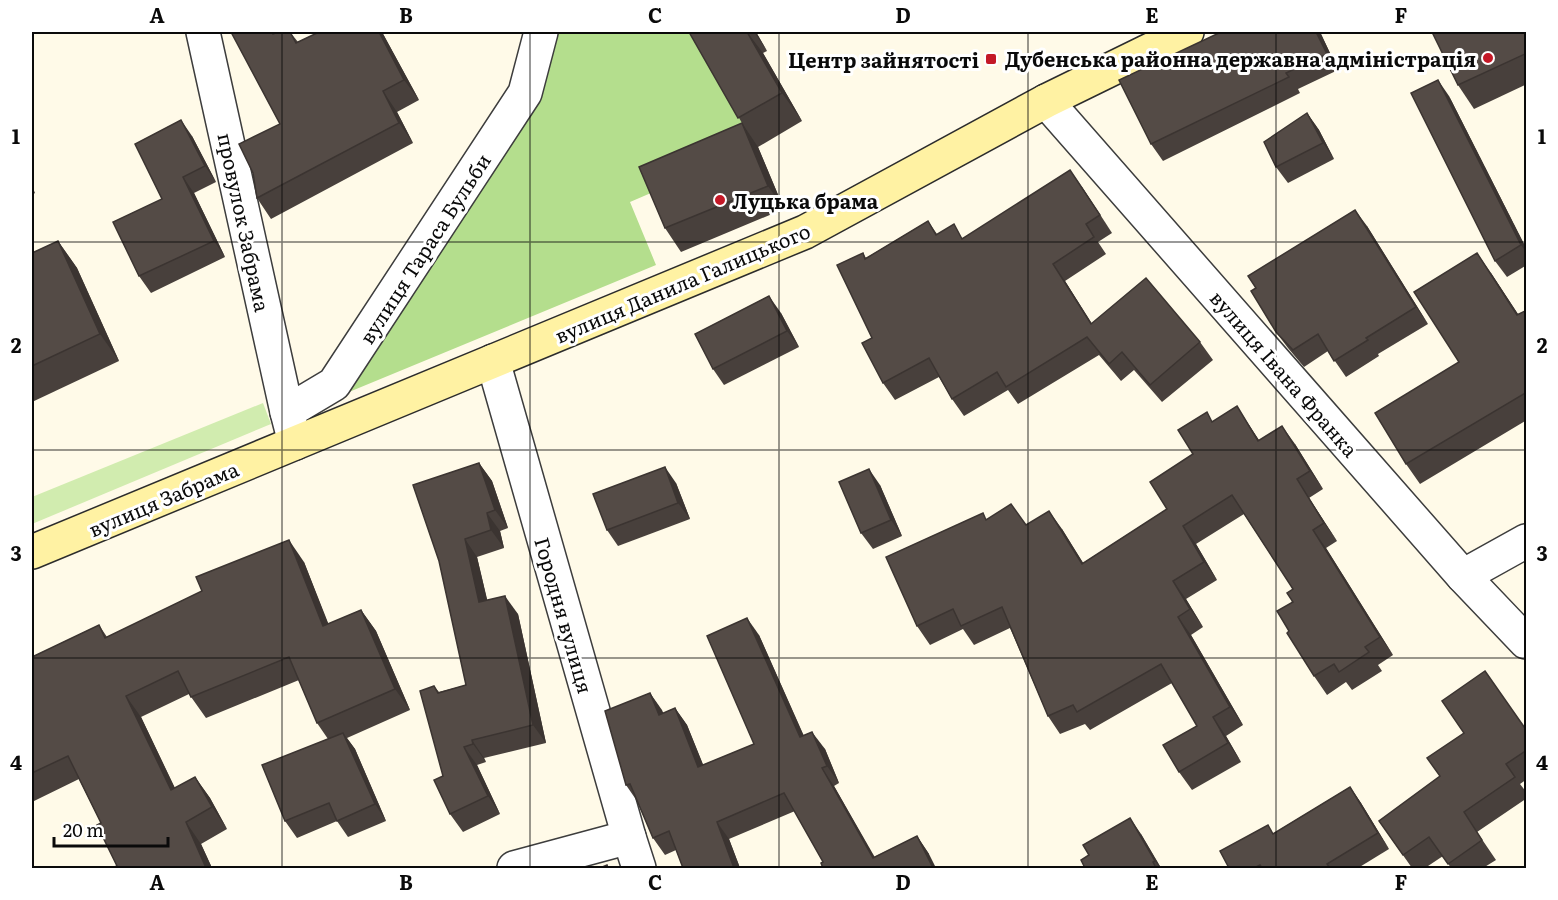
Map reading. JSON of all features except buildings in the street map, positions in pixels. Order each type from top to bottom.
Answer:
[{"type":"main road","name":"вулиця Данила Галицького","points":[[291,427],[493,361],[805,232],[1046,101],[1186,32]]},
{"type":"main road","name":"вулиця Забрама","points":[[32,552],[291,427]]},
{"type":"street","name":"провулок Забрама","points":[[203,32],[291,427]]},
{"type":"street","name":"вулиця Тараса Бульби","points":[[291,427],[334,384],[525,93],[541,32]]},
{"type":"street","name":"вулиця Івана Франка","points":[[1046,101],[1463,576],[1527,642]]},
{"type":"street","name":"Городня вулиця","points":[[493,361],[628,837],[639,868]]},
{"type":"street","points":[[1463,576],[1527,541]]},
{"type":"street","points":[[514,868],[628,837]]},
{"type":"green space","points":[[558,32],[692,32],[758,147],[630,202],[656,265],[349,392],[541,100]]},
{"type":"green space","points":[[263,403],[271,424],[32,524],[32,497]]},
{"type":"place","name":"Дубенська районна державна адміністрація","points":[[1488,58]]},
{"type":"place","name":"Центр зайнятості","points":[[991,59]]},
{"type":"place","name":"Луцька брама","points":[[720,200]]}]
